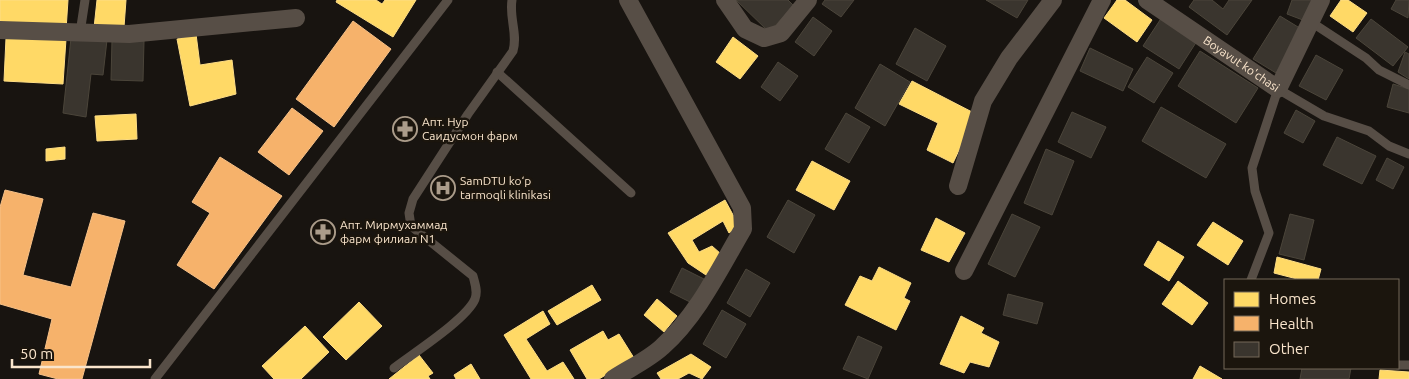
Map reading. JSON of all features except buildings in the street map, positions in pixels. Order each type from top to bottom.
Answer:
[{"type":"street","points":[[613,379],[660,349],[678,331],[706,292],[743,229],[744,218],[742,208],[628,0]]},
{"type":"street","points":[[725,0],[745,29],[764,38],[781,33],[808,0]]},
{"type":"street","points":[[958,186],[983,101],[1009,58],[1053,0]]},
{"type":"street","points":[[964,272],[1102,0]]},
{"type":"street","name":"Boyavut ko'chasi","points":[[1147,0],[1278,89],[1321,0]]},
{"type":"street","points":[[0,30],[129,34],[296,18]]},
{"type":"lane","points":[[80,33],[85,0]]},
{"type":"lane","points":[[155,379],[448,0]]},
{"type":"lane","points":[[394,368],[466,313],[475,299],[476,288],[473,276],[411,226],[409,213],[418,192],[468,114],[513,51],[516,40],[510,9],[512,0]]},
{"type":"lane","points":[[1311,22],[1366,58],[1379,70],[1409,85]]},
{"type":"lane","points":[[498,72],[631,193]]},
{"type":"lane","points":[[1251,279],[1268,233],[1255,191],[1252,168],[1278,89],[1324,116],[1369,131],[1389,146],[1409,154]]},
{"type":"place","name":"Апт. Нур Саидусмон фарм","points":[[405,129]]},
{"type":"place","name":"SamDTU ko‘p tarmoqli klinikasi","points":[[443,188]]},
{"type":"place","name":"Апт. Мирмухаммад фарм филиал N1","points":[[323,232]]}]
